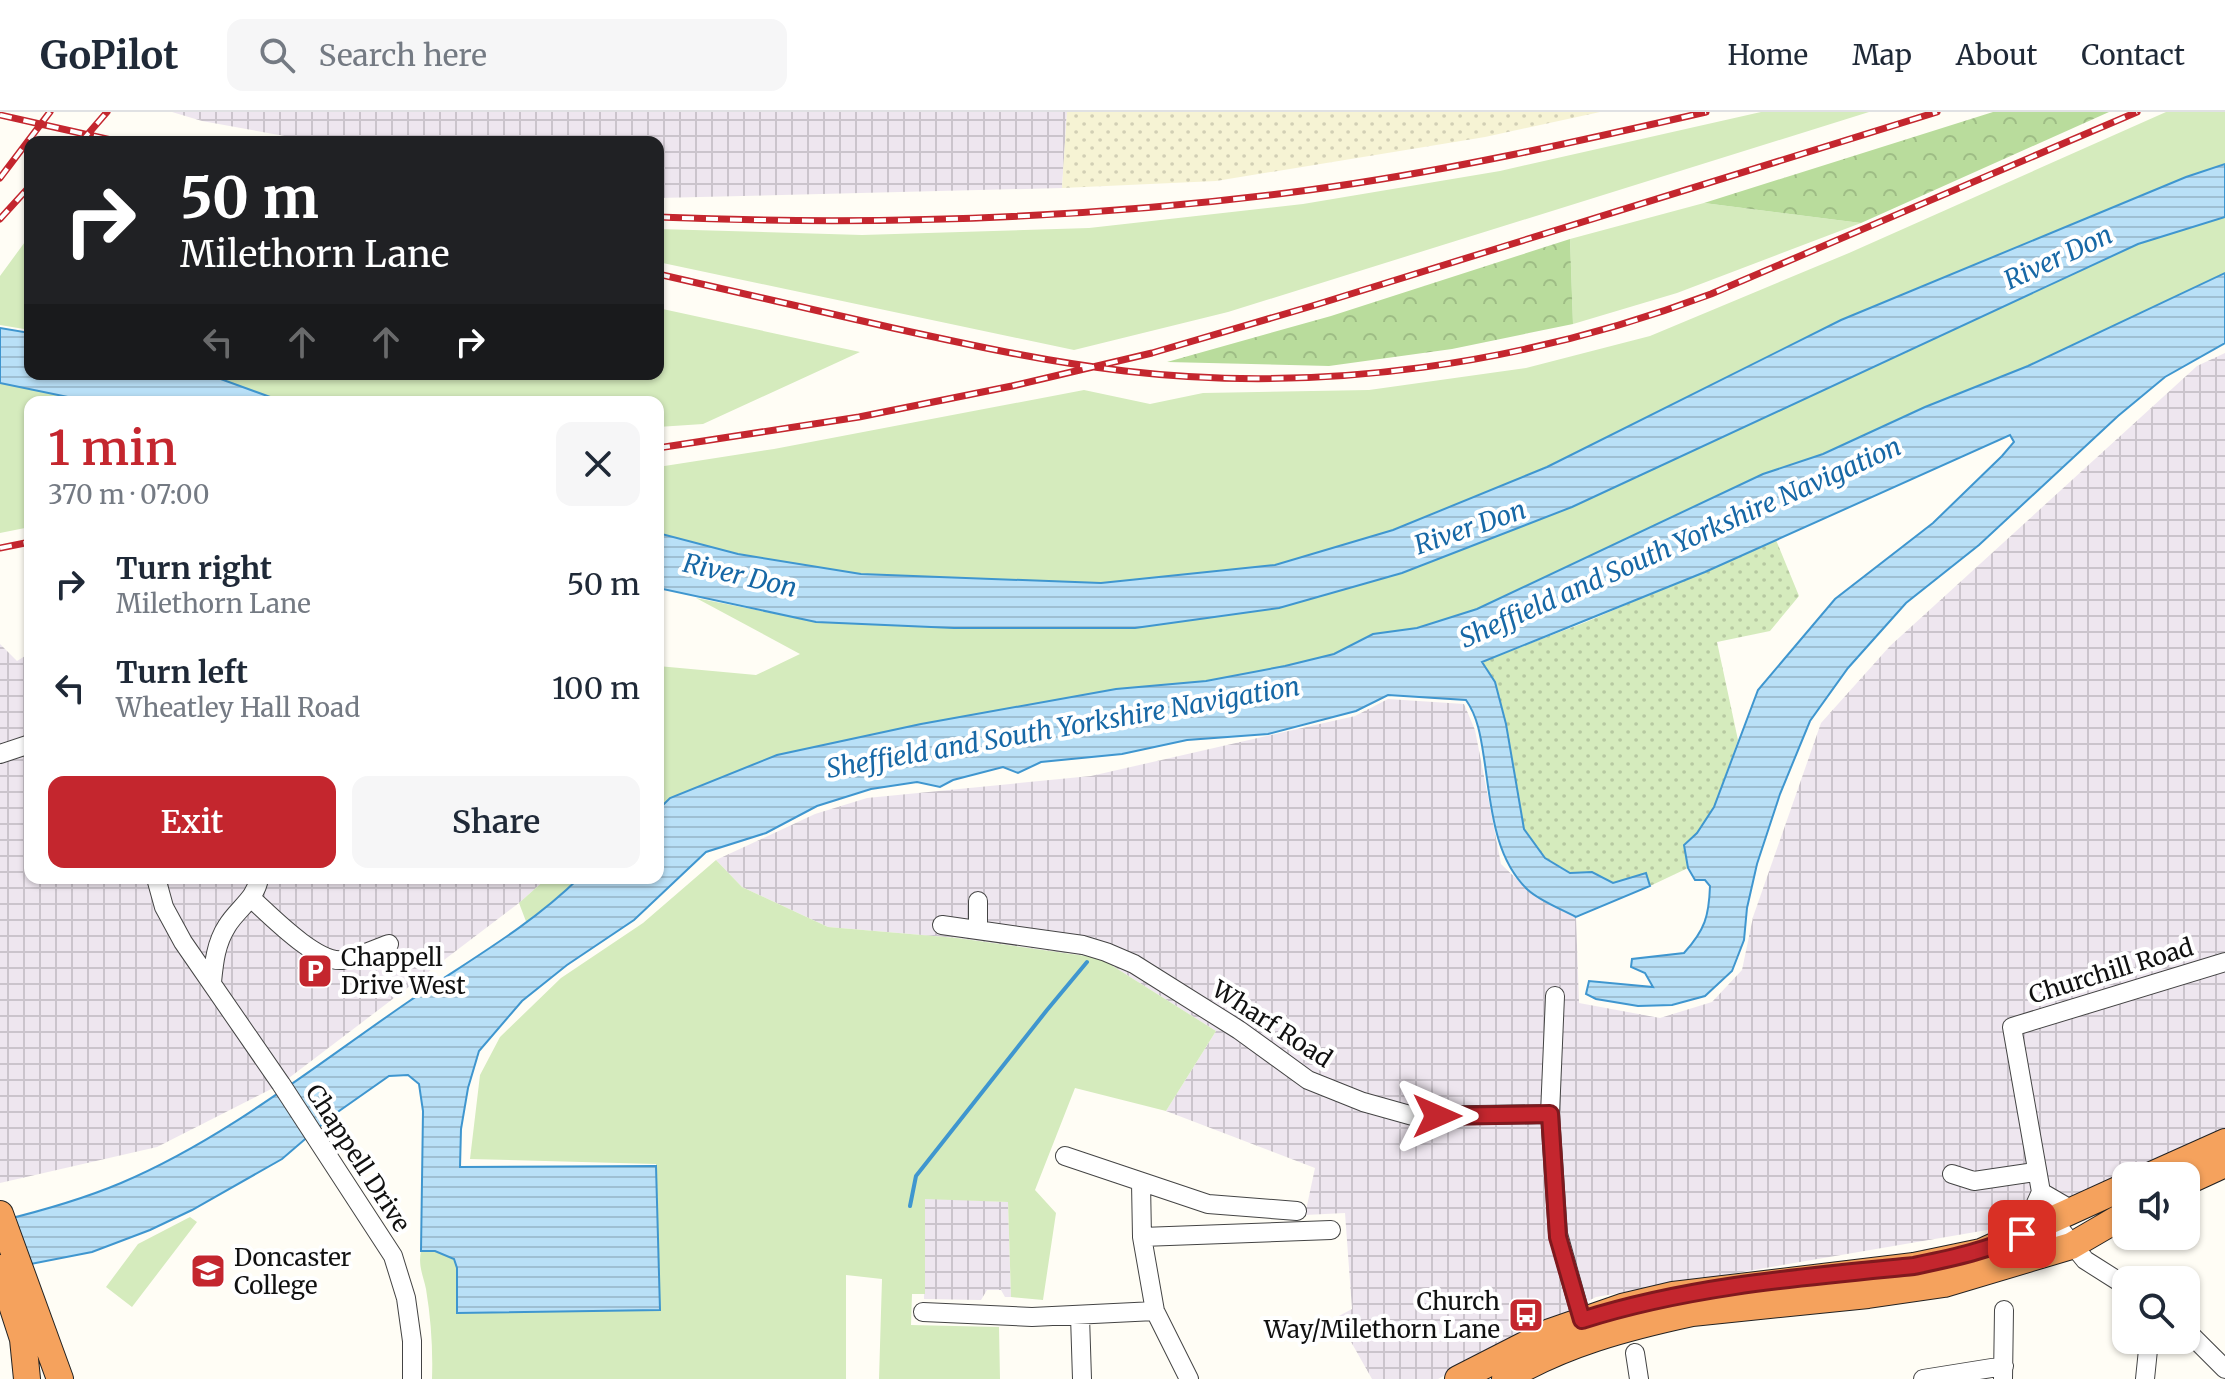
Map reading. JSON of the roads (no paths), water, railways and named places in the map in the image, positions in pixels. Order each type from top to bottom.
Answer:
[{"type":"highway","points":[[2180,1162],[2225,1142]]},
{"type":"highway","points":[[2200,1176],[2225,1164]]},
{"type":"highway","points":[[1505,1379],[1546,1358],[1624,1328],[1692,1313],[1929,1287],[2064,1227],[2112,1195]]},
{"type":"highway","points":[[0,1214],[33,1336],[27,1379]]},
{"type":"highway","points":[[1458,1379],[1525,1344],[1622,1307],[1673,1295],[1927,1263],[1981,1252],[2022,1234],[2112,1217]]},
{"type":"highway","points":[[0,1268],[33,1336],[60,1379]]},
{"type":"street","points":[[0,754],[24,746]]},
{"type":"street","name":"Chappell Drive","points":[[158,884],[164,907],[180,936],[393,1256],[406,1298],[412,1341],[412,1379]]},
{"type":"street","points":[[212,982],[216,949],[221,938],[258,884]]},
{"type":"street","points":[[251,898],[312,949],[331,960],[344,960],[389,944]]},
{"type":"street","points":[[978,901],[978,929]]},
{"type":"street","name":"Wharf Road","points":[[942,925],[1083,945],[1134,964],[1239,1030],[1308,1080],[1363,1102],[1413,1116],[1550,1114]]},
{"type":"street","points":[[180,936],[205,947],[221,938]]},
{"type":"street","name":"Churchill Road","points":[[2035,1172],[2012,1027],[2225,962]]},
{"type":"street","points":[[1555,996],[1550,1114],[1558,1237],[1582,1320]]},
{"type":"street","points":[[1065,1156],[1208,1204],[1297,1211]]},
{"type":"street","points":[[1952,1174],[1974,1181],[2035,1172],[2041,1192],[2085,1260],[2112,1277]]},
{"type":"street","points":[[1141,1183],[1142,1237],[1155,1311],[1189,1379]]},
{"type":"street","points":[[2022,1234],[2041,1192]]},
{"type":"street","points":[[1142,1237],[1331,1230]]},
{"type":"street","points":[[1923,1379],[2003,1372],[2004,1310]]},
{"type":"street","points":[[923,1312],[1032,1317],[1155,1311]]},
{"type":"street","points":[[1080,1316],[1082,1379]]},
{"type":"street","points":[[2200,1344],[2225,1369]]},
{"type":"street","points":[[1635,1353],[1639,1379]]},
{"type":"street","points":[[2145,1379],[2148,1354]]},
{"type":"water","name":"River Don","points":[[2225,164],[2225,217],[2138,244],[1572,507],[1402,573],[1279,608],[1135,628],[954,628],[816,622],[664,589],[664,535],[738,554],[861,574],[1101,583],[1275,565],[1393,530],[1547,467],[1841,320],[2186,177]]},
{"type":"water","name":"Sheffield and South Yorkshire Navigation","points":[[2225,273],[2225,343],[2165,377],[2118,416],[1979,545],[1906,603],[1848,668],[1810,721],[1780,794],[1757,864],[1747,908],[1744,940],[1732,971],[1705,996],[1672,1005],[1638,1006],[1596,999],[1586,994],[1589,981],[1653,987],[1645,973],[1631,967],[1632,959],[1684,953],[1691,945],[1704,922],[1710,886],[1705,880],[1695,880],[1688,868],[1684,845],[1697,833],[1714,807],[1758,690],[1835,599],[1933,523],[2002,456],[2014,442],[2010,435],[1705,572],[1482,662],[1495,682],[1506,724],[1524,829],[1545,858],[1570,873],[1592,872],[1613,883],[1646,873],[1650,886],[1576,917],[1533,894],[1516,877],[1507,862],[1492,811],[1478,728],[1466,700],[1388,695],[1356,711],[1268,734],[1187,740],[1122,754],[1041,762],[1018,773],[1003,767],[953,780],[940,787],[917,782],[871,789],[817,806],[766,833],[706,852],[634,920],[567,965],[522,1001],[479,1051],[461,1129],[460,1167],[656,1166],[660,1310],[457,1313],[457,1268],[454,1259],[435,1251],[421,1251],[423,1111],[419,1084],[408,1075],[389,1076],[332,1116],[282,1159],[192,1210],[92,1252],[0,1270],[0,1221],[107,1189],[197,1145],[269,1100],[518,929],[572,884],[664,884],[664,804],[670,798],[777,755],[921,724],[1116,689],[1206,681],[1285,666],[1334,654],[1373,634],[1417,628],[1477,609],[1763,474],[1823,454],[1925,407],[2028,366]]},
{"type":"water","points":[[0,328],[24,332],[24,380],[224,380],[268,396],[63,396],[0,383]]},
{"type":"waterway","points":[[910,1206],[916,1176],[1087,962]]},
{"type":"railway","points":[[32,136],[50,112]]},
{"type":"railway","points":[[86,136],[107,112]]},
{"type":"railway","points":[[664,217],[821,221],[984,218],[1228,200],[1359,183],[1459,165],[1706,112]]},
{"type":"railway","points":[[664,447],[859,417],[1152,353],[1937,112]]},
{"type":"railway","points":[[664,275],[980,347],[1125,371],[1274,379],[1422,367],[1569,339],[1711,294],[2137,112]]},
{"type":"railway","points":[[0,115],[93,136]]},
{"type":"railway","points":[[0,178],[24,146]]},
{"type":"railway","points":[[0,219],[24,193]]},
{"type":"railway","points":[[0,548],[24,543]]},
{"type":"place","name":"Chappell Drive West","points":[[315,971]]},
{"type":"place","name":"Doncaster College","points":[[208,1271]]},
{"type":"place","name":"Church Way/Milethorn Lane","points":[[1526,1315]]}]
